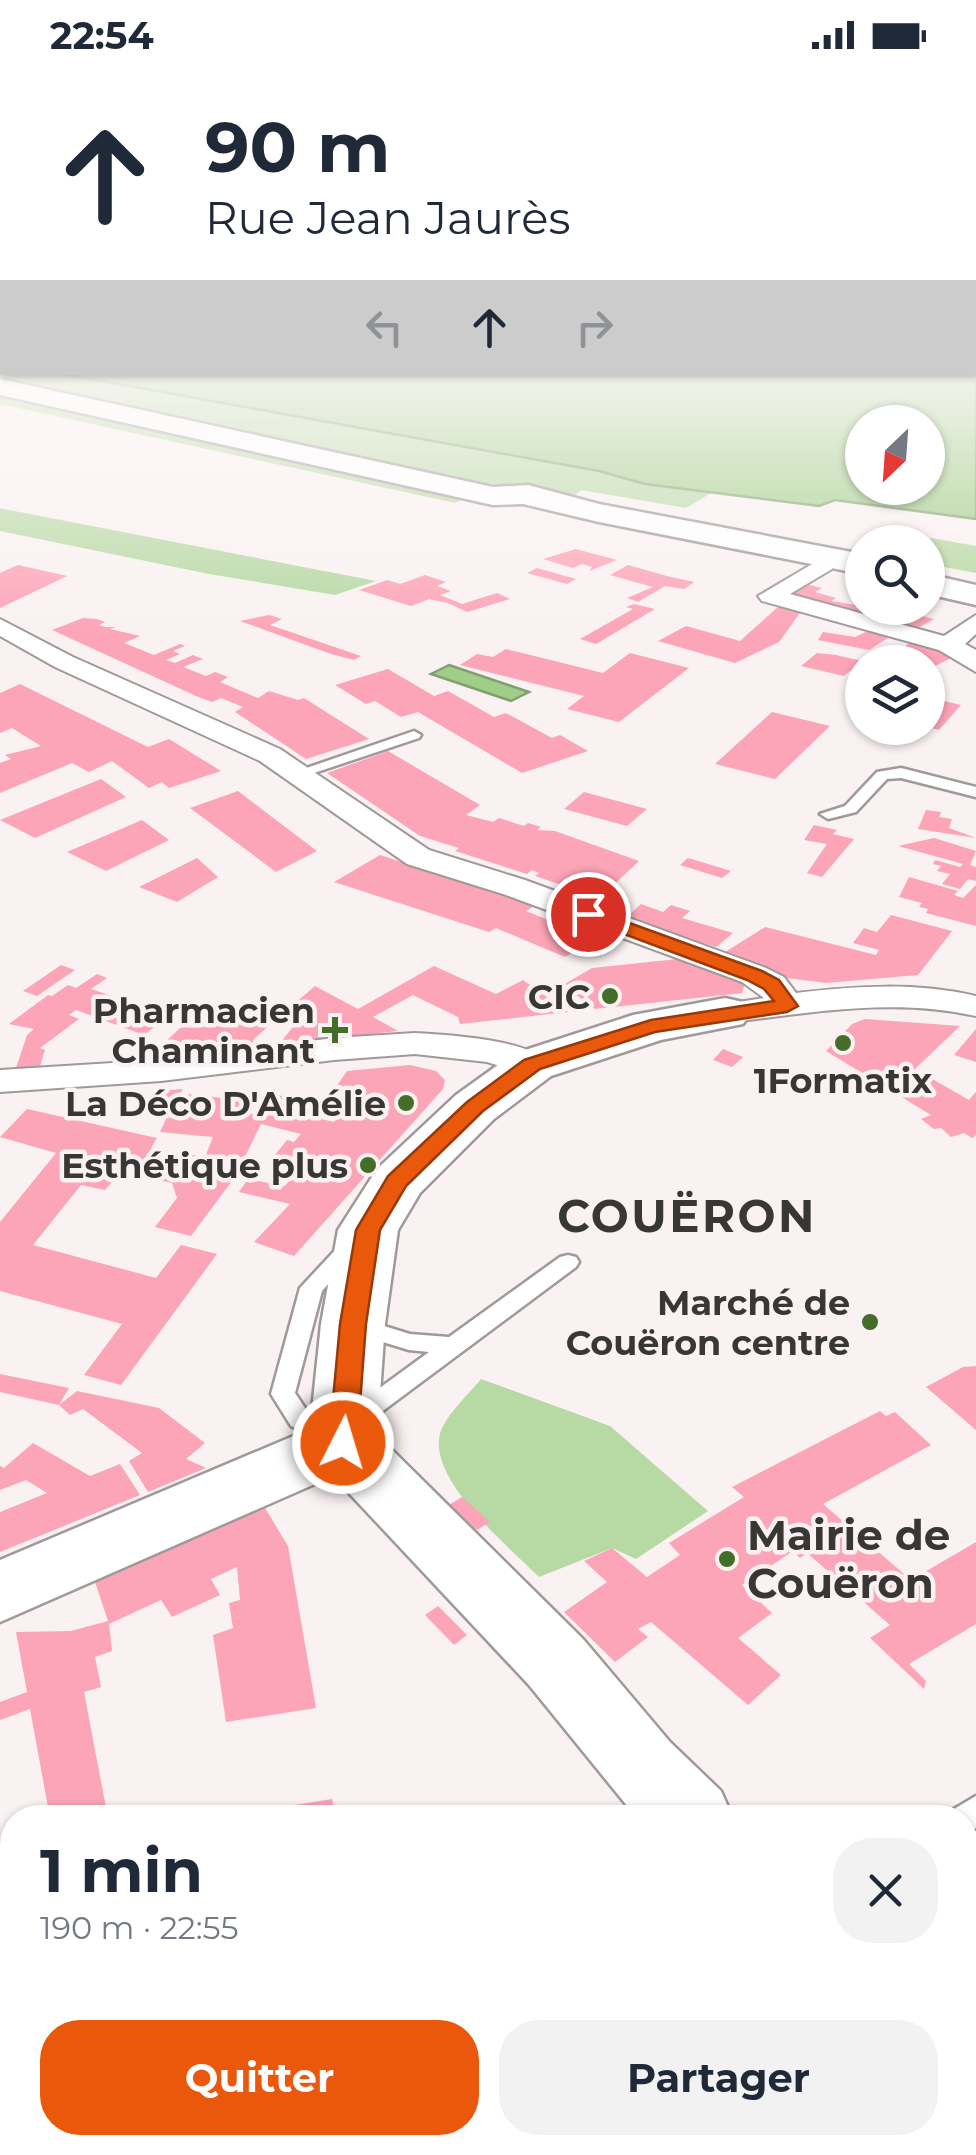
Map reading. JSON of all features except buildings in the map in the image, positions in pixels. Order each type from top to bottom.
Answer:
[{"type":"main road","points":[[232,438],[493,496],[490,502],[500,508],[533,504],[845,565]]},
{"type":"main road","points":[[533,504],[845,566]]},
{"type":"main road","points":[[945,579],[976,584]]},
{"type":"main road","points":[[945,588],[976,595]]},
{"type":"main road","points":[[679,1805],[641,1766],[556,1662],[343,1443],[353,1324],[368,1230],[396,1182],[475,1106],[532,1064],[651,1026],[725,1013]]},
{"type":"main road","points":[[0,1592],[343,1443]]},
{"type":"street","points":[[824,564],[770,596],[948,646],[971,656],[976,664]]},
{"type":"street","points":[[948,646],[976,622]]},
{"type":"street","points":[[0,626],[64,662],[270,755],[418,856],[754,975],[772,984],[787,1006]]},
{"type":"street","points":[[725,1013],[862,997],[970,995]]},
{"type":"street","points":[[0,1081],[129,1074],[406,1044],[467,1045],[532,1064]]},
{"type":"lane","points":[[296,774],[414,735]]},
{"type":"lane","points":[[828,814],[850,809],[882,775],[901,773],[976,792]]},
{"type":"lane","points":[[368,1230],[311,1288],[283,1394],[300,1420],[343,1443],[376,1404],[568,1262]]},
{"type":"lane","points":[[353,1324],[410,1342],[454,1346]]},
{"type":"shaded area","points":[[158,438],[418,438],[599,471],[645,484],[711,493],[686,508],[581,490],[571,499],[492,484],[455,503]]},
{"type":"shaded area","points":[[418,438],[845,438],[845,501],[835,500],[819,506],[645,484],[599,471]]},
{"type":"shaded area","points":[[945,438],[976,438],[976,519],[872,505],[945,505]]},
{"type":"shaded area","points":[[0,508],[376,581],[335,595],[209,574],[0,531]]},
{"type":"shaded area","points":[[945,540],[976,546],[976,573],[945,567]]},
{"type":"shaded area","points":[[449,665],[529,692],[511,701],[431,674]]},
{"type":"shaded area","points":[[481,1379],[610,1426],[708,1511],[636,1559],[612,1548],[539,1577],[471,1509],[444,1467],[439,1447],[442,1428]]},
{"type":"place","name":"CIC","points":[[610,996]]},
{"type":"place","name":"Pharmacien Chaminant","points":[[335,1030]]},
{"type":"place","name":"1Formatix","points":[[843,1043]]},
{"type":"place","name":"La Déco D'Amélie","points":[[406,1103]]},
{"type":"place","name":"Esthétique plus","points":[[368,1165]]},
{"type":"place","name":"Marché de Couëron centre","points":[[870,1322]]},
{"type":"place","name":"Mairie de Couëron","points":[[727,1559]]},
{"type":"district","name":"COUËRON","points":[[687,1215]]},
{"type":"route","points":[[343,1443],[353,1324],[368,1230],[396,1182],[475,1106],[532,1064],[651,1026],[787,1006],[772,984],[754,975],[588,914]]}]
